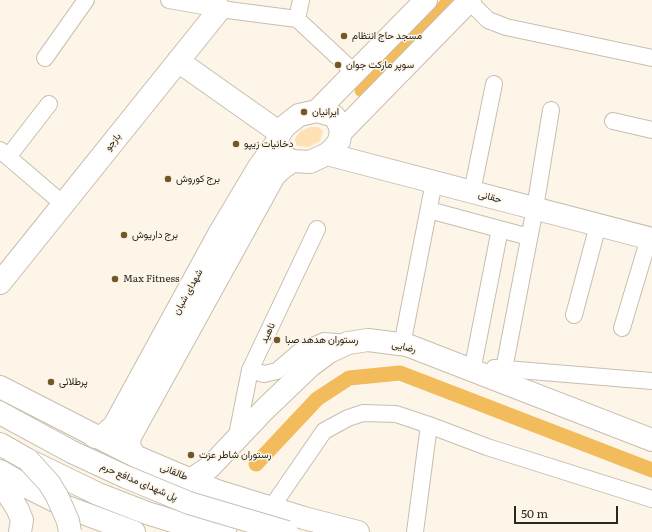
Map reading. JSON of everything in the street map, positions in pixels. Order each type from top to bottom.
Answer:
[{"type":"street","points":[[45,58],[86,0]]},
{"type":"street","points":[[169,0],[221,5],[296,19],[355,73]]},
{"type":"street","points":[[296,19],[301,0]]},
{"type":"street","points":[[317,111],[426,0]]},
{"type":"street","points":[[341,132],[470,0],[488,20],[506,27],[652,58]]},
{"type":"street","name":"بازجو","points":[[0,283],[221,5]]},
{"type":"street","points":[[178,61],[279,138]]},
{"type":"street","points":[[472,192],[494,84]]},
{"type":"street","points":[[49,104],[4,154],[63,204]]},
{"type":"street","points":[[504,369],[535,208],[551,110]]},
{"type":"street","points":[[317,111],[334,116],[340,124],[341,132],[339,141],[327,154],[310,162],[292,162],[285,158],[279,151],[279,138],[291,120],[299,115],[317,111]]},
{"type":"street","points":[[613,121],[652,130]]},
{"type":"street","name":"شهدای شبان","points":[[95,437],[104,435],[114,426],[219,234],[259,167],[279,138]]},
{"type":"street","name":"حقانی","points":[[327,154],[651,239]]},
{"type":"street","name":"شهدای شبان","points":[[135,456],[130,448],[129,441],[131,436],[274,176],[281,169],[292,162]]},
{"type":"street","points":[[402,345],[434,182]]},
{"type":"street","points":[[429,210],[529,237]]},
{"type":"street","points":[[574,315],[598,225]]},
{"type":"street","points":[[500,229],[466,366],[652,382]]},
{"type":"street","name":"ناهید","points":[[235,442],[250,370],[317,230]]},
{"type":"street","points":[[622,328],[651,239]]},
{"type":"street","name":"رضایی","points":[[192,480],[210,467],[265,409],[310,366],[329,352],[348,342],[368,340],[402,345],[466,366],[652,440]]},
{"type":"street","points":[[250,370],[264,374],[277,370],[299,352],[324,341],[348,342]]},
{"type":"street","name":"طالقانی","points":[[0,387],[95,437],[217,491],[271,508],[358,532]]},
{"type":"street","name":"پل شهدای مدافع حرم","points":[[0,413],[72,452],[126,477],[189,503],[287,532]]},
{"type":"street","points":[[271,508],[324,431],[342,421],[363,413],[396,414],[487,447],[652,500]]},
{"type":"street","points":[[415,532],[429,425]]},
{"type":"street","points":[[0,444],[28,460],[98,494],[147,513],[208,532]]},
{"type":"street","points":[[28,460],[49,483],[57,496],[68,521],[70,532]]},
{"type":"street","points":[[0,471],[29,488],[67,507],[134,532]]},
{"type":"street","points":[[0,482],[17,508],[22,520],[20,532]]},
{"type":"street","points":[[217,491],[226,504],[228,512],[228,521],[224,532]]},
{"type":"shaded area","points":[[310,127],[318,127],[323,131],[320,141],[309,147],[297,146],[295,140],[296,137],[301,131]]},
{"type":"waterway","points":[[362,90],[451,0]]},
{"type":"waterway","points":[[256,464],[317,399],[349,378],[400,373],[652,470]]},
{"type":"place","name":"مسجد حاج انتظام","points":[[344,36]]},
{"type":"place","name":"سوپر مارکت جوان","points":[[338,65]]},
{"type":"place","name":"ایرانیان","points":[[304,112]]},
{"type":"place","name":"دخانیات زیپو","points":[[236,144]]},
{"type":"place","name":"برج کوروش","points":[[168,179]]},
{"type":"place","name":"برج داریوش","points":[[124,235]]},
{"type":"place","name":"Max Fitness","points":[[115,279]]},
{"type":"place","name":"رستوران هدهد صبا","points":[[277,340]]},
{"type":"place","name":"پرطلائی","points":[[51,382]]},
{"type":"place","name":"رستوران شاطر عزت","points":[[191,455]]}]
